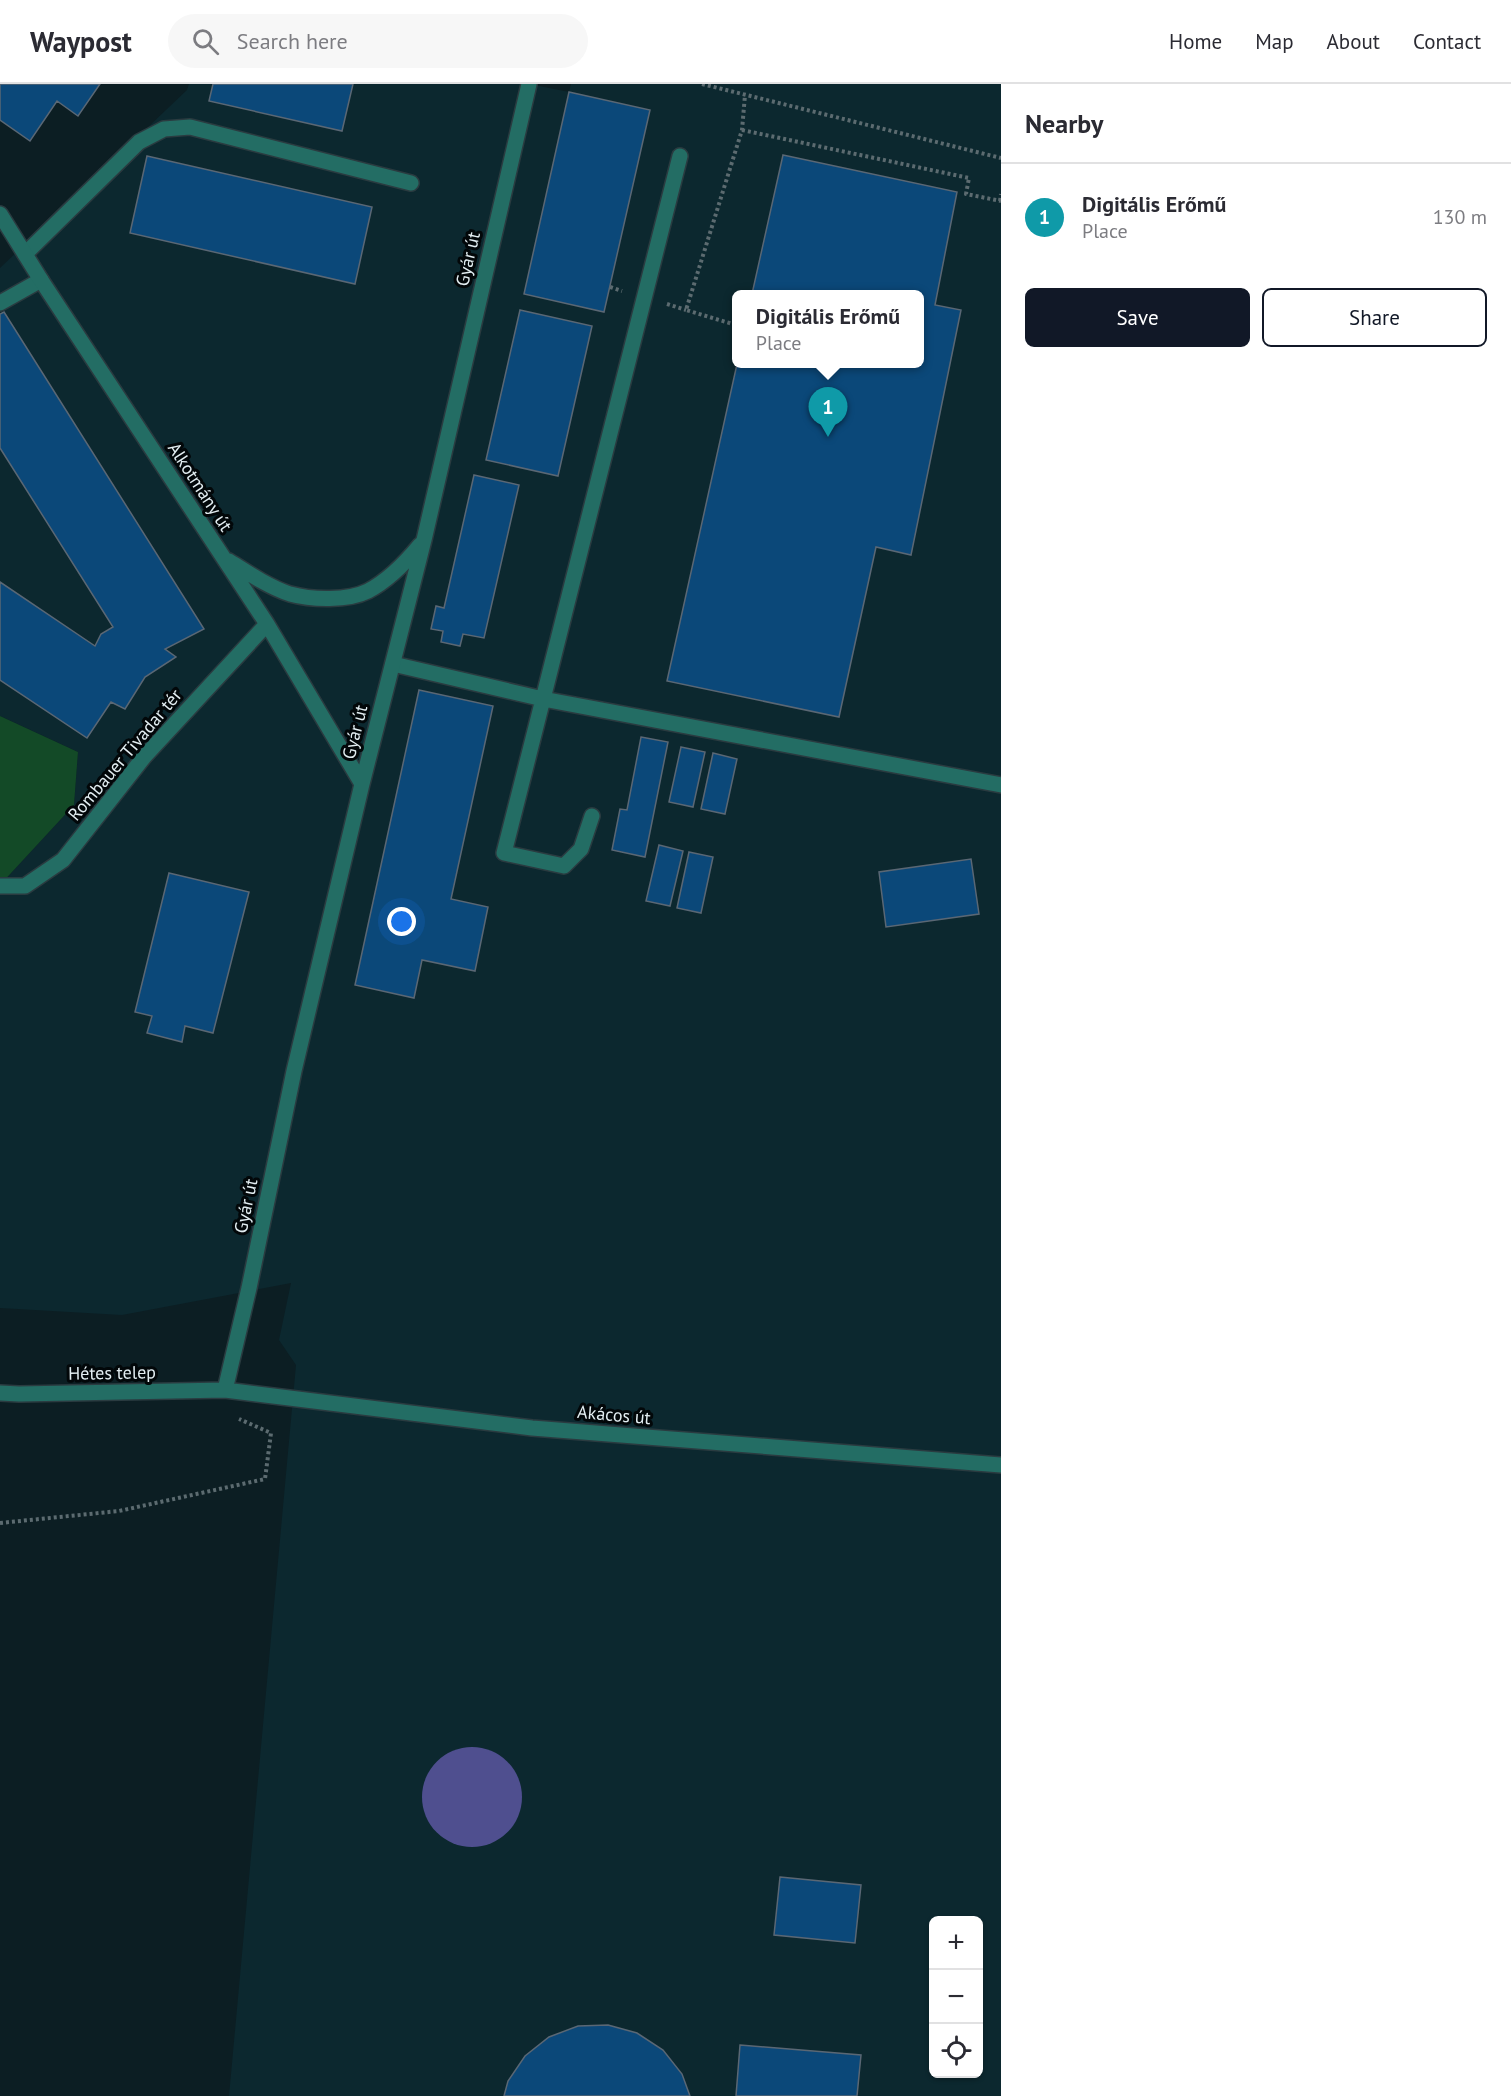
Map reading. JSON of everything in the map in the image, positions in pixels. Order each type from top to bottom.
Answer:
[{"type":"street","name":"Gyár út","points":[[225,1390],[249,1288],[294,1071],[362,784],[424,540],[529,84]]},
{"type":"street","points":[[25,254],[139,142],[165,129],[190,127],[411,183]]},
{"type":"street","points":[[592,816],[580,849],[564,866],[504,853],[680,156]]},
{"type":"street","name":"Alkotmány út","points":[[0,214],[267,624],[362,784]]},
{"type":"street","points":[[0,303],[41,280]]},
{"type":"street","points":[[225,559],[264,582],[289,593],[328,599],[367,591],[405,564],[424,540]]},
{"type":"street","name":"Rombauer Tivadar tér","points":[[0,886],[26,886],[63,860],[144,757],[267,624]]},
{"type":"street","points":[[393,664],[543,699],[1001,785]]},
{"type":"street","name":"Hétes telep","points":[[0,1392],[19,1394],[225,1390]]},
{"type":"street","name":"Akácos út","points":[[225,1390],[532,1428],[1001,1465]]},
{"type":"path","points":[[702,84],[1001,158]]},
{"type":"path","points":[[732,324],[686,310],[742,128],[745,95]]},
{"type":"path","points":[[742,128],[969,178],[966,194],[1001,201],[1001,194]]},
{"type":"path","points":[[0,1522],[119,1511],[265,1479],[271,1433]]},
{"type":"shaded area","points":[[189,84],[529,84],[569,92],[571,84],[1001,84],[1001,2096],[229,2096],[296,1365],[279,1340],[291,1283],[122,1315],[0,1308],[0,885],[74,805],[78,752],[0,716],[0,268],[187,90]]},
{"type":"shaded area","points":[[472,1747],[491,1751],[508,1761],[518,1778],[522,1797],[518,1816],[508,1833],[491,1843],[472,1847],[453,1843],[436,1833],[426,1816],[422,1797],[426,1778],[436,1761],[453,1751]]},
{"type":"green space","points":[[0,716],[78,752],[74,805],[0,885]]},
{"type":"building","points":[[0,84],[100,84],[78,116],[57,101],[30,141],[0,120]]},
{"type":"building","points":[[213,84],[353,84],[342,131],[209,101]]},
{"type":"building","points":[[569,92],[650,110],[604,312],[524,294]]},
{"type":"building","points":[[783,155],[957,192],[935,305],[961,310],[911,555],[876,547],[839,717],[667,681],[736,368],[924,368],[924,290],[753,290]]},
{"type":"building","points":[[147,156],[372,207],[355,284],[130,233]]},
{"type":"building","points":[[520,310],[592,326],[558,476],[486,460]]},
{"type":"building","points":[[4,312],[204,629],[165,649],[176,657],[145,677],[125,709],[111,702],[87,738],[0,680],[0,582],[95,646],[101,634],[113,627],[0,448],[0,314]]},
{"type":"building","points":[[474,475],[519,485],[484,638],[463,634],[460,646],[441,642],[443,631],[431,629],[436,606],[444,608]]},
{"type":"building","points":[[419,690],[493,706],[451,899],[488,907],[475,971],[422,960],[414,998],[355,985]]},
{"type":"building","points":[[641,737],[668,742],[645,857],[612,850],[620,809],[627,810]]},
{"type":"building","points":[[681,747],[705,752],[693,807],[669,802]]},
{"type":"building","points":[[713,753],[737,759],[725,814],[701,809]]},
{"type":"building","points":[[659,845],[683,851],[670,906],[646,901]]},
{"type":"building","points":[[689,852],[713,857],[701,913],[677,908]]},
{"type":"building","points":[[971,859],[979,914],[886,927],[879,872]]},
{"type":"building","points":[[169,873],[249,892],[213,1033],[185,1026],[182,1042],[147,1033],[152,1016],[135,1012]]},
{"type":"building","points":[[780,1877],[861,1885],[855,1943],[774,1935]]},
{"type":"building","points":[[608,2025],[637,2033],[663,2050],[682,2074],[690,2096],[504,2096],[508,2081],[525,2056],[549,2037],[578,2026]]},
{"type":"building","points":[[740,2045],[861,2055],[857,2096],[736,2096]]},
{"type":"place","name":"Digitális Erőmű","points":[[828,437]]}]
